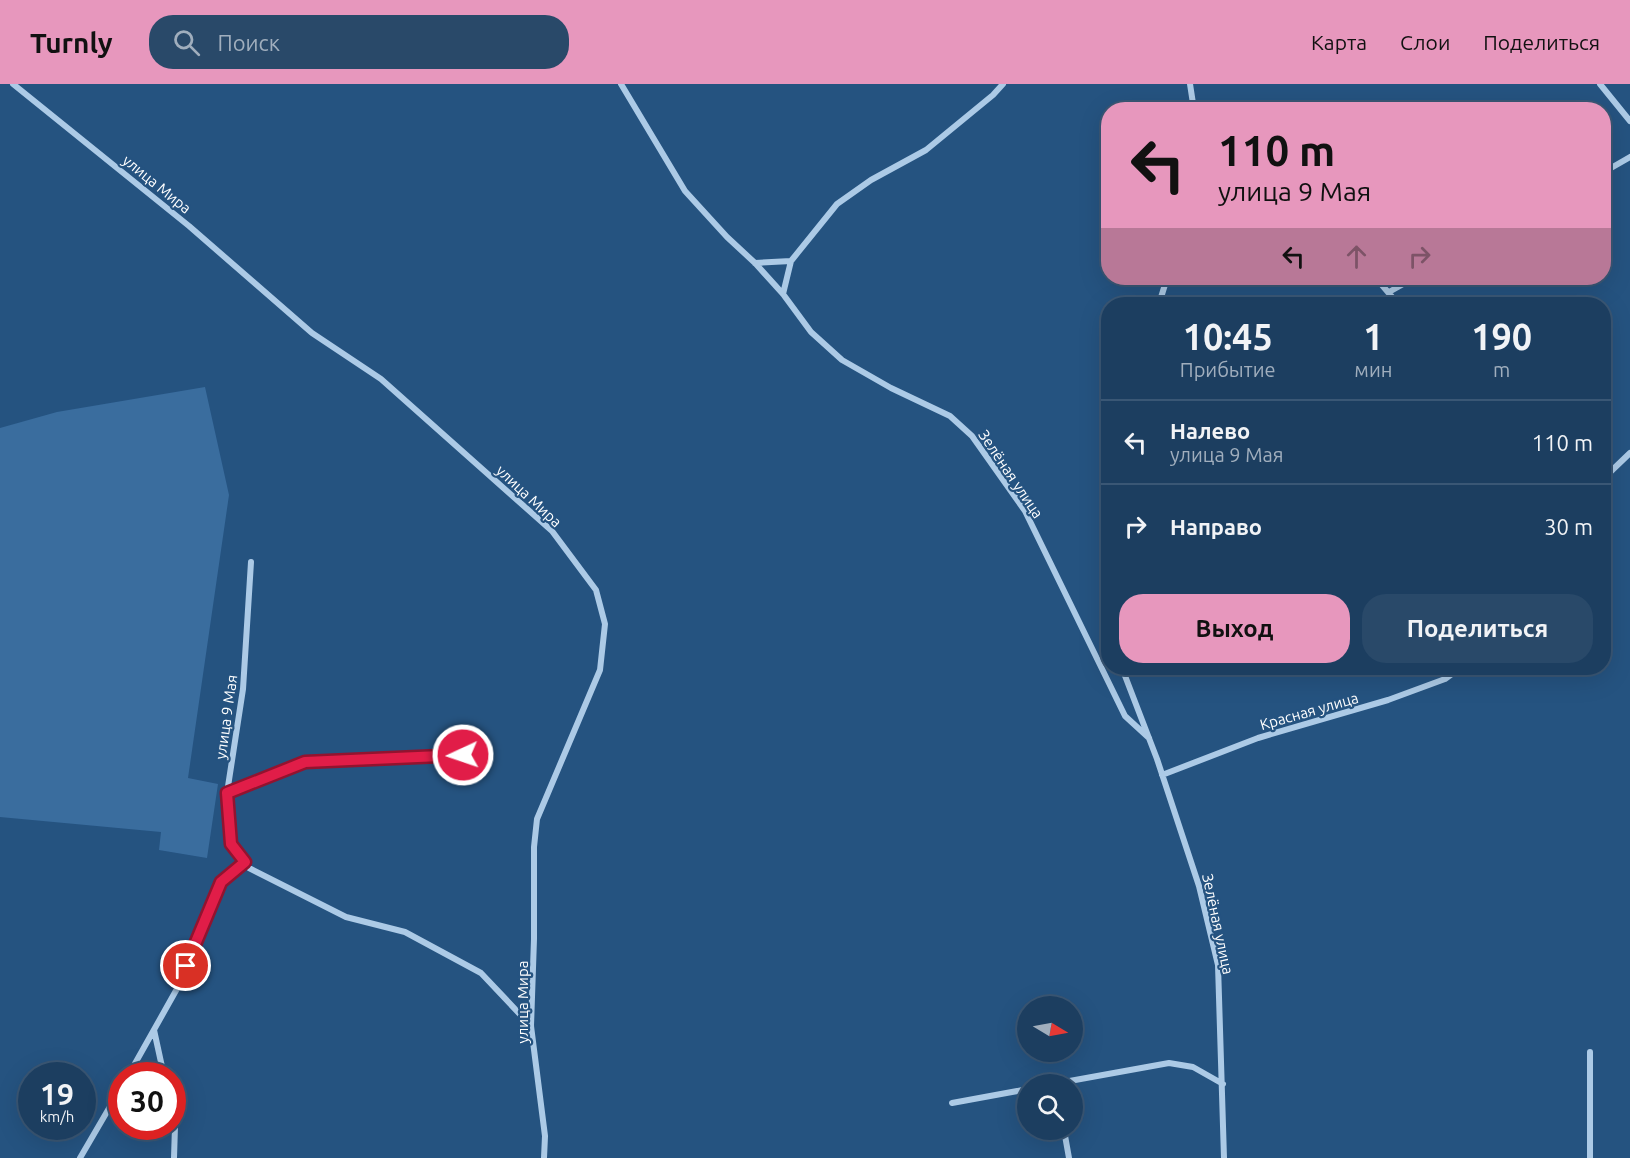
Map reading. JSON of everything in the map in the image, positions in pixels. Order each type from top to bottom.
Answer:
[{"type":"street","name":"улица Мира","points":[[13,84],[189,226],[312,333],[381,379],[552,531],[596,590],[605,624],[600,670],[537,819],[534,846],[531,1026],[545,1136],[544,1158]]},
{"type":"street","points":[[621,84],[685,191],[783,294]]},
{"type":"street","points":[[783,294],[791,261],[837,204],[871,180],[926,150],[1004,84]]},
{"type":"street","points":[[1190,84],[1193,102]]},
{"type":"street","points":[[1600,84],[1630,121]]},
{"type":"street","points":[[1611,168],[1630,157]]},
{"type":"street","points":[[755,263],[791,261]]},
{"type":"street","points":[[1382,285],[1393,297]]},
{"type":"street","points":[[1389,292],[1402,285]]},
{"type":"street","name":"Зелёная улица","points":[[783,294],[811,332],[842,360],[891,388],[950,416],[972,436],[1025,511],[1101,668]]},
{"type":"street","points":[[1611,471],[1630,453]]},
{"type":"street","name":"улица 9 Мая","points":[[247,865],[231,844],[227,793],[243,689],[251,562]]},
{"type":"street","name":"Зелёная улица","points":[[1105,675],[1125,717],[1149,738]]},
{"type":"street","name":"Зелёная улица","points":[[1125,675],[1200,886],[1218,965],[1224,1158]]},
{"type":"street","name":"Красная улица","points":[[1162,775],[1258,738],[1397,697],[1450,675]]},
{"type":"street","points":[[227,793],[305,762],[463,755]]},
{"type":"street","points":[[136,1062],[178,987],[221,882],[247,865],[346,917],[405,932],[481,974],[531,1026]]},
{"type":"street","points":[[154,1030],[161,1062]]},
{"type":"street","points":[[1590,1052],[1590,1158]]},
{"type":"street","points":[[1083,1079],[1169,1063],[1193,1067],[1222,1084]]},
{"type":"street","points":[[952,1103],[1017,1091]]},
{"type":"street","points":[[80,1158],[108,1110]]},
{"type":"street","points":[[174,1158],[175,1140]]},
{"type":"street","points":[[1066,1140],[1069,1158]]},
{"type":"shaded area","points":[[205,387],[229,495],[188,778],[218,784],[207,858],[159,850],[161,832],[0,817],[0,428],[57,412]]},
{"type":"route","points":[[186,966],[221,882],[245,862],[231,844],[227,793],[305,762],[463,755]]}]
